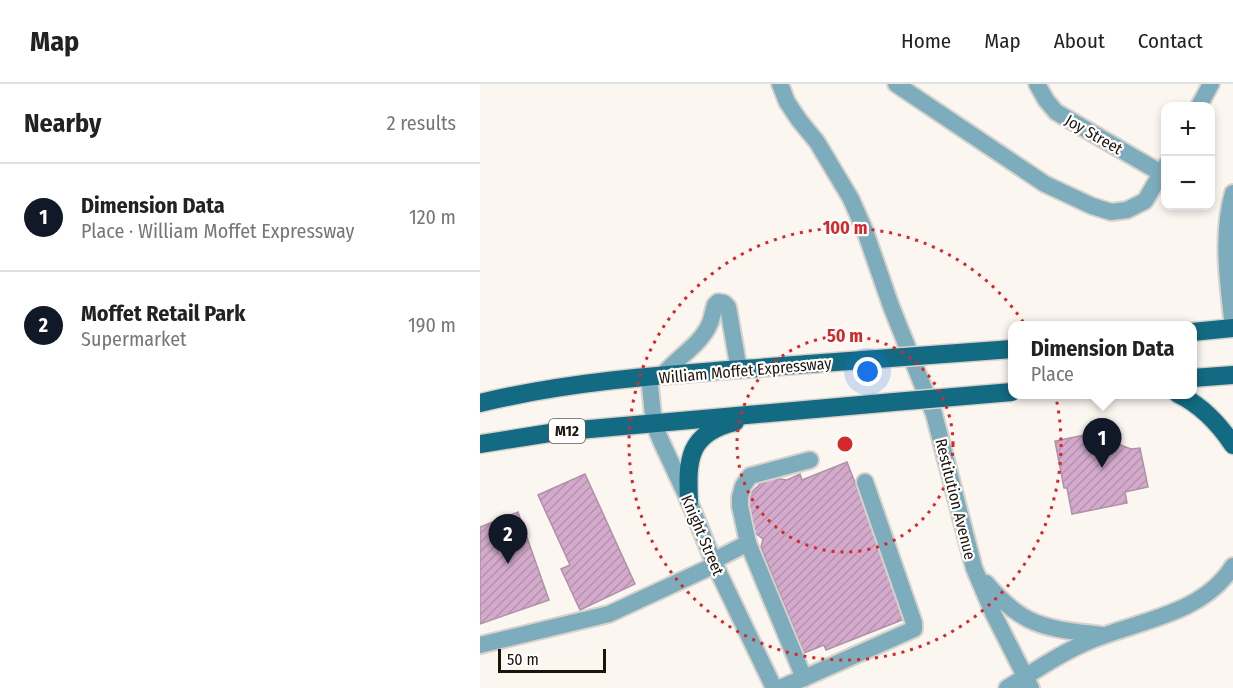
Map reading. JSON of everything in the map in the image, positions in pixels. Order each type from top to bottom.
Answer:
[{"type":"main road","points":[[1197,331],[1233,327]]},
{"type":"main road","name":"William Moffet Expressway","points":[[480,404],[548,389],[656,377],[1006,349]]},
{"type":"main road","points":[[1197,378],[1233,375]]},
{"type":"main road","name":"M12","points":[[480,444],[556,432],[1008,392]]},
{"type":"main road","points":[[1186,399],[1200,408],[1233,445]]},
{"type":"main road","points":[[689,501],[690,461],[702,438],[723,425],[780,412]]},
{"type":"street","name":"Restitution Avenue","points":[[780,84],[798,120],[817,142],[851,199],[865,231],[891,306],[934,414],[974,568],[1028,683]]},
{"type":"street","points":[[896,84],[1046,184],[1110,212],[1127,210],[1146,200],[1161,173]]},
{"type":"street","name":"Joy Street","points":[[1037,84],[1056,112],[1161,168]]},
{"type":"street","points":[[1200,102],[1211,84]]},
{"type":"street","points":[[1233,193],[1228,210],[1227,248],[1233,327]]},
{"type":"street","points":[[656,377],[703,334],[718,302],[728,307],[739,370]]},
{"type":"street","name":"Knight Street","points":[[656,377],[654,424],[714,563],[774,688]]},
{"type":"street","points":[[804,678],[748,543],[740,497],[743,486],[750,476],[810,460]]},
{"type":"street","points":[[780,688],[914,629],[914,623],[865,482]]},
{"type":"street","points":[[480,645],[609,614],[714,563],[748,543]]},
{"type":"street","points":[[1007,688],[1028,683],[1080,645],[1201,600],[1217,587],[1233,566]]},
{"type":"street","points":[[974,568],[1000,600],[1017,614],[1032,622],[1052,629],[1104,635]]},
{"type":"building","points":[[1094,433],[1096,440],[1131,449],[1140,448],[1148,487],[1125,492],[1127,503],[1072,514],[1067,488],[1064,488],[1055,441]]},
{"type":"building","points":[[847,462],[907,618],[826,650],[824,645],[804,653],[761,547],[763,539],[754,532],[745,507],[748,496],[760,484],[772,478],[787,480],[800,474],[802,480]]},
{"type":"building","points":[[585,474],[635,584],[580,610],[561,569],[570,565],[538,495]]},
{"type":"building","points":[[518,512],[549,600],[480,624],[480,527]]},
{"type":"place","name":"Dimension Data","points":[[1102,468]]},
{"type":"place","name":"Moffet Retail Park","points":[[508,564]]}]
